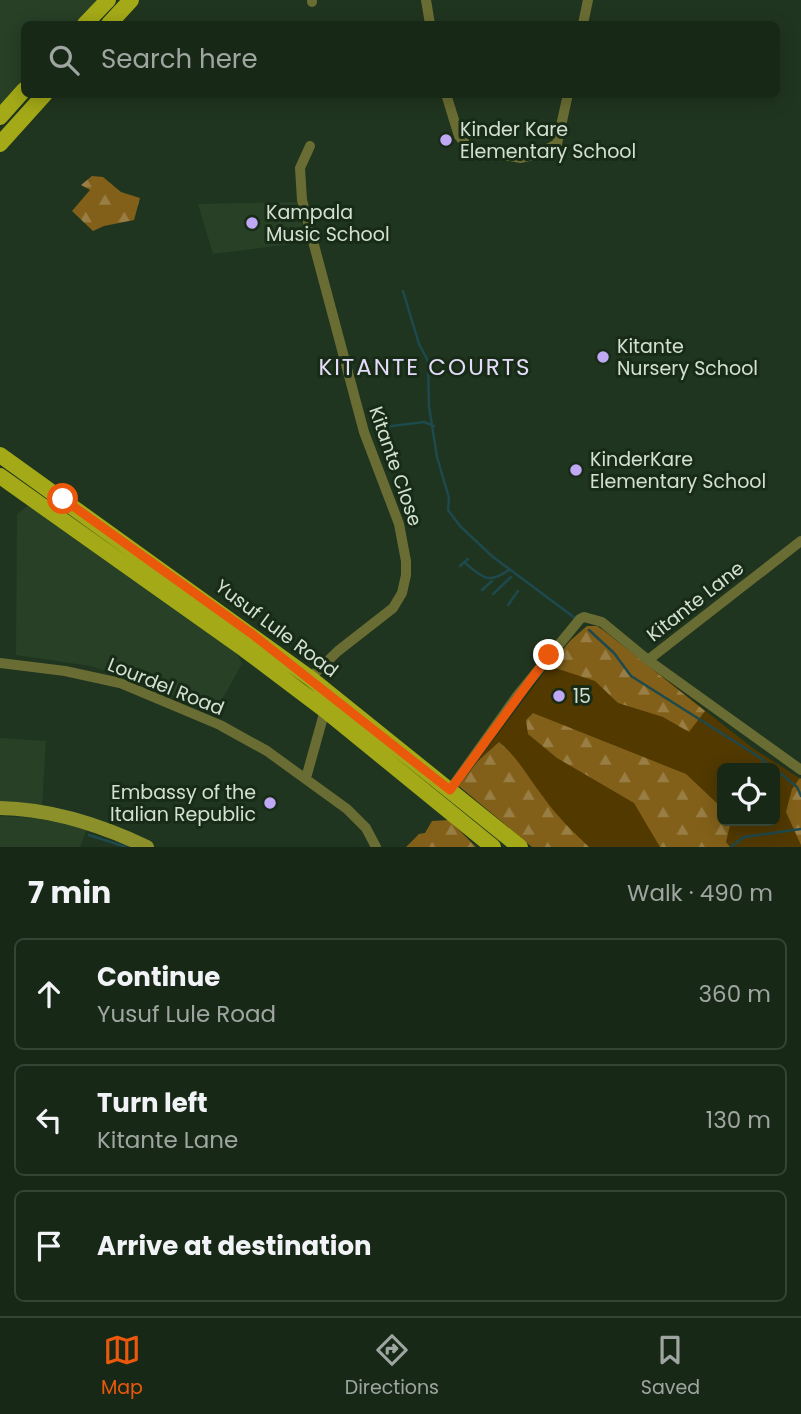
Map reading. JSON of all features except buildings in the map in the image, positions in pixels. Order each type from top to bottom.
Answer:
[{"type":"main road","points":[[88,21],[108,0]]},
{"type":"main road","points":[[111,21],[131,0]]},
{"type":"main road","points":[[0,117],[21,93]]},
{"type":"main road","points":[[0,144],[41,98]]},
{"type":"main road","name":"Yusuf Lule Road","points":[[0,455],[63,499],[248,641],[325,710],[493,847]]},
{"type":"main road","points":[[4,478],[19,468]]},
{"type":"main road","name":"Yusuf Lule Road","points":[[4,478],[51,512],[248,641],[310,678],[520,847]]},
{"type":"main road","points":[[51,512],[63,499]]},
{"type":"main road","points":[[0,808],[23,808],[58,814],[119,834],[148,847]]},
{"type":"street","points":[[426,0],[430,21]]},
{"type":"street","points":[[584,21],[588,0]]},
{"type":"street","points":[[447,98],[459,136],[470,149],[521,158],[538,154],[557,144],[567,98]]},
{"type":"street","name":"Kitante Close","points":[[310,146],[300,168],[302,200],[364,432],[399,524],[407,575],[402,593],[393,608],[338,651],[310,678]]},
{"type":"street","name":"Kitante Lane","points":[[450,790],[517,696],[580,619],[584,617],[602,622],[649,660],[801,541]]},
{"type":"street","points":[[649,660],[801,771]]},
{"type":"street","name":"Lourdel Road","points":[[0,663],[94,676],[141,691],[220,725],[267,751],[347,809],[366,828],[376,847]]},
{"type":"street","points":[[306,778],[325,710]]},
{"type":"shaded area","points":[[0,0],[105,0],[85,21],[21,21],[21,88],[0,112]]},
{"type":"shaded area","name":"Kampala Music School","points":[[297,202],[306,242],[213,254],[198,204]]},
{"type":"shaded area","points":[[29,505],[237,653],[242,664],[215,712],[143,683],[90,666],[16,655],[17,514]]},
{"type":"shaded area","points":[[587,626],[597,626],[603,630],[754,749],[776,763],[717,763],[717,826],[780,826],[780,766],[801,779],[801,847],[532,847],[459,786],[549,666]]},
{"type":"shaded area","points":[[0,738],[46,741],[42,806],[0,802]]},
{"type":"shaded area","points":[[0,816],[34,818],[87,828],[80,847],[0,847]]},
{"type":"green space","points":[[92,176],[103,177],[121,192],[140,198],[134,220],[93,231],[72,211],[90,190],[81,185]]},
{"type":"green space","points":[[587,626],[597,626],[603,630],[705,711],[689,732],[663,717],[618,703],[595,681],[549,666]]},
{"type":"green space","points":[[533,713],[686,774],[717,803],[717,826],[730,826],[726,842],[730,847],[660,847],[634,803],[557,758],[528,734],[526,720]]},
{"type":"green space","points":[[499,742],[518,761],[554,811],[589,847],[532,847],[459,786],[478,761]]},
{"type":"green space","points":[[800,778],[801,845],[786,812],[792,789]]},
{"type":"green space","points":[[449,820],[476,847],[406,847],[419,834],[425,833],[432,821]]},
{"type":"waterway","points":[[403,291],[419,344],[428,361],[429,406],[437,457],[449,498],[448,510],[460,526],[493,557],[575,618]]},
{"type":"waterway","points":[[376,428],[424,422],[434,426]]},
{"type":"waterway","points":[[460,566],[468,559]]},
{"type":"waterway","points":[[465,563],[490,578],[509,570]]},
{"type":"waterway","points":[[493,594],[511,577]]},
{"type":"waterway","points":[[482,590],[492,581]]},
{"type":"waterway","points":[[508,605],[518,591]]},
{"type":"waterway","points":[[589,630],[614,653],[631,676],[766,763]]},
{"type":"waterway","points":[[780,773],[797,787],[801,796]]},
{"type":"waterway","points":[[731,847],[744,837],[801,829]]},
{"type":"waterway","points":[[89,835],[126,847]]},
{"type":"place","name":"Kinder Kare Elementary School","points":[[446,140]]},
{"type":"place","name":"Kampala Music School","points":[[252,223]]},
{"type":"place","name":"Kitante Nursery School","points":[[603,357]]},
{"type":"place","name":"KinderKare Elementary School","points":[[576,470]]},
{"type":"place","name":"15","points":[[559,696]]},
{"type":"place","name":"Embassy of the Italian Republic","points":[[270,803]]},
{"type":"district","name":"KITANTE COURTS","points":[[425,367]]},
{"type":"route","points":[[63,499],[252,634],[450,790],[549,655]]}]
